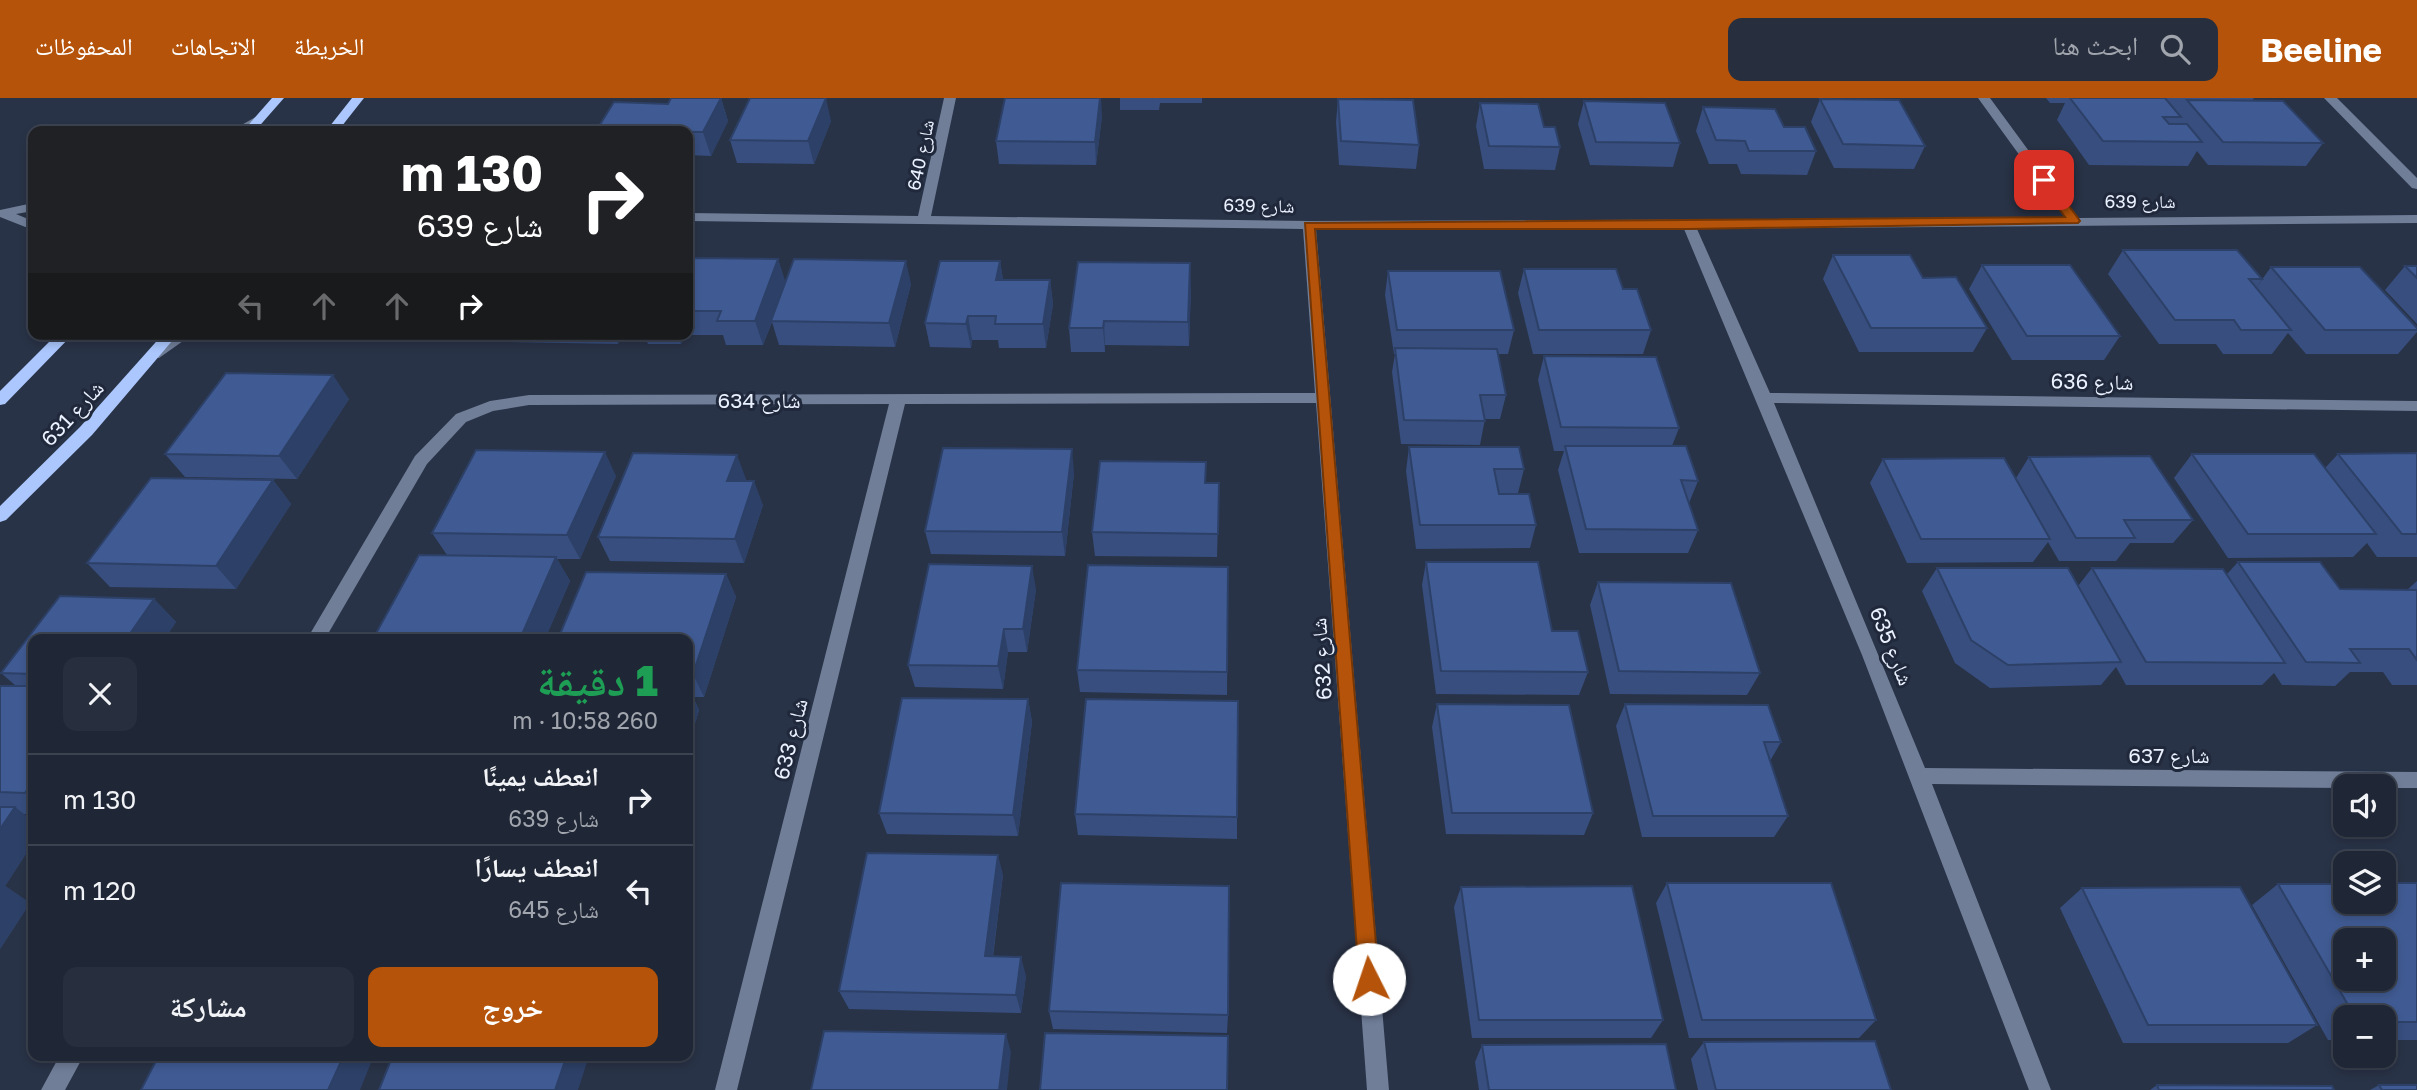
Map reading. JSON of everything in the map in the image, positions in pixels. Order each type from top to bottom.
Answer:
[{"type":"main road","points":[[254,126],[278,98]]},
{"type":"main road","points":[[342,125],[358,98]]},
{"type":"main road","points":[[0,400],[60,340]]},
{"type":"main road","name":"شارع 631","points":[[0,516],[86,430],[166,340]]},
{"type":"street","name":"شارع 640","points":[[924,220],[950,98]]},
{"type":"street","points":[[1984,98],[2074,221]]},
{"type":"street","points":[[2330,98],[2417,185]]},
{"type":"street","points":[[247,126],[259,120]]},
{"type":"street","points":[[1,213],[28,208]]},
{"type":"street","points":[[1,213],[28,224]]},
{"type":"street","name":"شارع 639","points":[[693,217],[1309,226],[2417,219]]},
{"type":"street","name":"شارع 635","points":[[1689,225],[1766,398],[1921,776],[2040,1090]]},
{"type":"street","name":"شارع 632","points":[[1309,226],[1378,1090]]},
{"type":"street","points":[[154,355],[177,340]]},
{"type":"street","name":"شارع 634","points":[[319,634],[421,460],[461,418],[490,406],[529,400],[1324,398]]},
{"type":"street","name":"شارع 636","points":[[1766,398],[2417,406]]},
{"type":"street","name":"شارع 633","points":[[726,1090],[898,400]]},
{"type":"street","name":"شارع 637","points":[[1921,776],[2417,780]]},
{"type":"street","points":[[52,1090],[69,1061]]},
{"type":"building","points":[[671,98],[721,98],[703,132],[693,132],[693,126],[599,126],[614,102],[668,104]]},
{"type":"building","points":[[750,98],[826,98],[808,141],[730,140]]},
{"type":"building","points":[[1005,98],[1100,98],[1095,142],[996,141]]},
{"type":"building","points":[[2070,98],[2165,98],[2181,117],[2163,117],[2169,124],[2187,124],[2202,142],[2103,141]]},
{"type":"building","points":[[1338,99],[1413,100],[1419,145],[1341,141]]},
{"type":"building","points":[[1820,99],[1899,100],[1925,146],[1843,144]]},
{"type":"building","points":[[2187,100],[2283,101],[2323,143],[2223,142]]},
{"type":"building","points":[[1584,101],[1665,103],[1680,143],[1596,142]]},
{"type":"building","points":[[1480,103],[1538,104],[1544,127],[1555,127],[1560,147],[1489,146]]},
{"type":"building","points":[[1703,107],[1775,109],[1784,127],[1805,127],[1816,151],[1749,151],[1745,141],[1716,140]]},
{"type":"building","points":[[2123,250],[2237,250],[2262,279],[2249,279],[2291,330],[2241,330],[2234,320],[2175,320]]},
{"type":"building","points":[[1833,255],[1910,255],[1923,278],[1956,277],[1987,328],[1871,328]]},
{"type":"building","points":[[693,258],[778,259],[755,321],[717,321],[721,311],[693,311]]},
{"type":"building","points":[[794,259],[906,261],[889,323],[771,321]]},
{"type":"building","points":[[940,261],[1000,261],[996,280],[1050,280],[1043,324],[995,324],[996,316],[968,316],[966,324],[925,323]]},
{"type":"building","points":[[1078,262],[1190,263],[1188,322],[1104,321],[1103,328],[1069,328]]},
{"type":"building","points":[[1982,265],[2070,265],[2120,336],[2027,336]]},
{"type":"building","points":[[2405,266],[2417,266],[2417,278]]},
{"type":"building","points":[[2271,267],[2360,267],[2417,330],[2325,330]]},
{"type":"building","points":[[1524,269],[1616,269],[1623,289],[1637,289],[1651,330],[1539,330]]},
{"type":"building","points":[[1388,271],[1500,271],[1514,330],[1397,330]]},
{"type":"building","points":[[1395,348],[1497,349],[1506,395],[1480,395],[1485,421],[1404,420]]},
{"type":"building","points":[[1544,356],[1656,357],[1679,428],[1561,427]]},
{"type":"building","points":[[226,373],[333,375],[279,456],[165,454]]},
{"type":"building","points":[[1565,446],[1686,446],[1698,481],[1681,480],[1698,530],[1586,529]]},
{"type":"building","points":[[1409,447],[1519,447],[1524,469],[1494,469],[1499,494],[1529,494],[1536,525],[1420,525]]},
{"type":"building","points":[[943,448],[1072,449],[1062,532],[925,531]]},
{"type":"building","points":[[476,450],[605,452],[567,535],[432,533]]},
{"type":"building","points":[[633,453],[737,455],[727,481],[754,481],[735,539],[598,537]]},
{"type":"building","points":[[2417,453],[2417,534],[2402,534],[2338,454]]},
{"type":"building","points":[[2192,454],[2314,454],[2376,534],[2248,534]]},
{"type":"building","points":[[2150,456],[2193,520],[2124,520],[2135,538],[2076,538],[2029,457]]},
{"type":"building","points":[[2004,458],[2050,539],[1921,539],[1883,459]]},
{"type":"building","points":[[1100,461],[1206,462],[1205,483],[1219,483],[1218,534],[1092,532]]},
{"type":"building","points":[[151,478],[273,480],[216,566],[87,563]]},
{"type":"building","points":[[419,555],[556,557],[522,634],[376,634]]},
{"type":"building","points":[[1426,562],[1538,562],[1552,631],[1578,631],[1588,672],[1441,671]]},
{"type":"building","points":[[2238,562],[2320,562],[2340,589],[2417,590],[2417,660],[2409,649],[2350,649],[2360,663],[2306,662]]},
{"type":"building","points":[[929,564],[1032,566],[1023,629],[1004,629],[998,666],[908,665]]},
{"type":"building","points":[[1088,565],[1228,567],[1227,672],[1077,670]]},
{"type":"building","points":[[1937,568],[2068,568],[2121,662],[2008,665],[1971,640]]},
{"type":"building","points":[[2092,568],[2223,569],[2285,663],[2146,662]]},
{"type":"building","points":[[586,572],[726,574],[693,674],[693,634],[560,634]]},
{"type":"building","points":[[1598,582],[1731,583],[1760,673],[1619,671]]},
{"type":"building","points":[[60,596],[154,599],[130,634],[31,634]]},
{"type":"building","points":[[28,638],[28,674],[1,673]]},
{"type":"building","points":[[0,686],[28,686],[28,788],[25,793],[0,792]]},
{"type":"building","points":[[902,698],[1028,699],[1013,815],[879,813]]},
{"type":"building","points":[[1086,699],[1238,701],[1237,817],[1075,814]]},
{"type":"building","points":[[1437,704],[1569,705],[1593,813],[1452,813]]},
{"type":"building","points":[[1625,704],[1768,705],[1781,742],[1764,742],[1788,816],[1653,816]]},
{"type":"building","points":[[0,807],[15,807],[0,829]]},
{"type":"building","points":[[867,853],[998,855],[985,956],[1021,957],[1016,995],[839,991]]},
{"type":"building","points":[[1061,883],[1229,886],[1228,1015],[1049,1011]]},
{"type":"building","points":[[1667,883],[1831,883],[1876,1020],[1702,1020]]},
{"type":"building","points":[[2396,883],[2417,883],[2417,1022],[2396,1022],[2396,1005],[2348,1005],[2340,991],[2396,991],[2396,928],[2333,928],[2333,979],[2278,884],[2333,884],[2333,914],[2396,914]]},
{"type":"building","points":[[1632,886],[1663,1020],[1479,1020],[1461,887]]},
{"type":"building","points":[[2240,887],[2317,1025],[2148,1025],[2082,888]]},
{"type":"building","points":[[824,1031],[1006,1034],[999,1090],[811,1090]]},
{"type":"building","points":[[1045,1033],[1228,1036],[1227,1090],[1040,1090]]},
{"type":"building","points":[[1875,1041],[1891,1090],[1716,1090],[1704,1042]]},
{"type":"building","points":[[1666,1044],[1676,1090],[1489,1090],[1482,1045]]},
{"type":"building","points":[[156,1061],[341,1061],[328,1090],[141,1090]]},
{"type":"building","points":[[391,1061],[565,1061],[555,1090],[379,1090]]},
{"type":"building","points":[[2157,1085],[2332,1086],[2334,1090],[2159,1090]]},
{"type":"building","points":[[2379,1085],[2417,1085],[2417,1090],[2382,1090]]},
{"type":"route","points":[[1369,979],[1309,226],[2074,221],[2044,180]]}]
